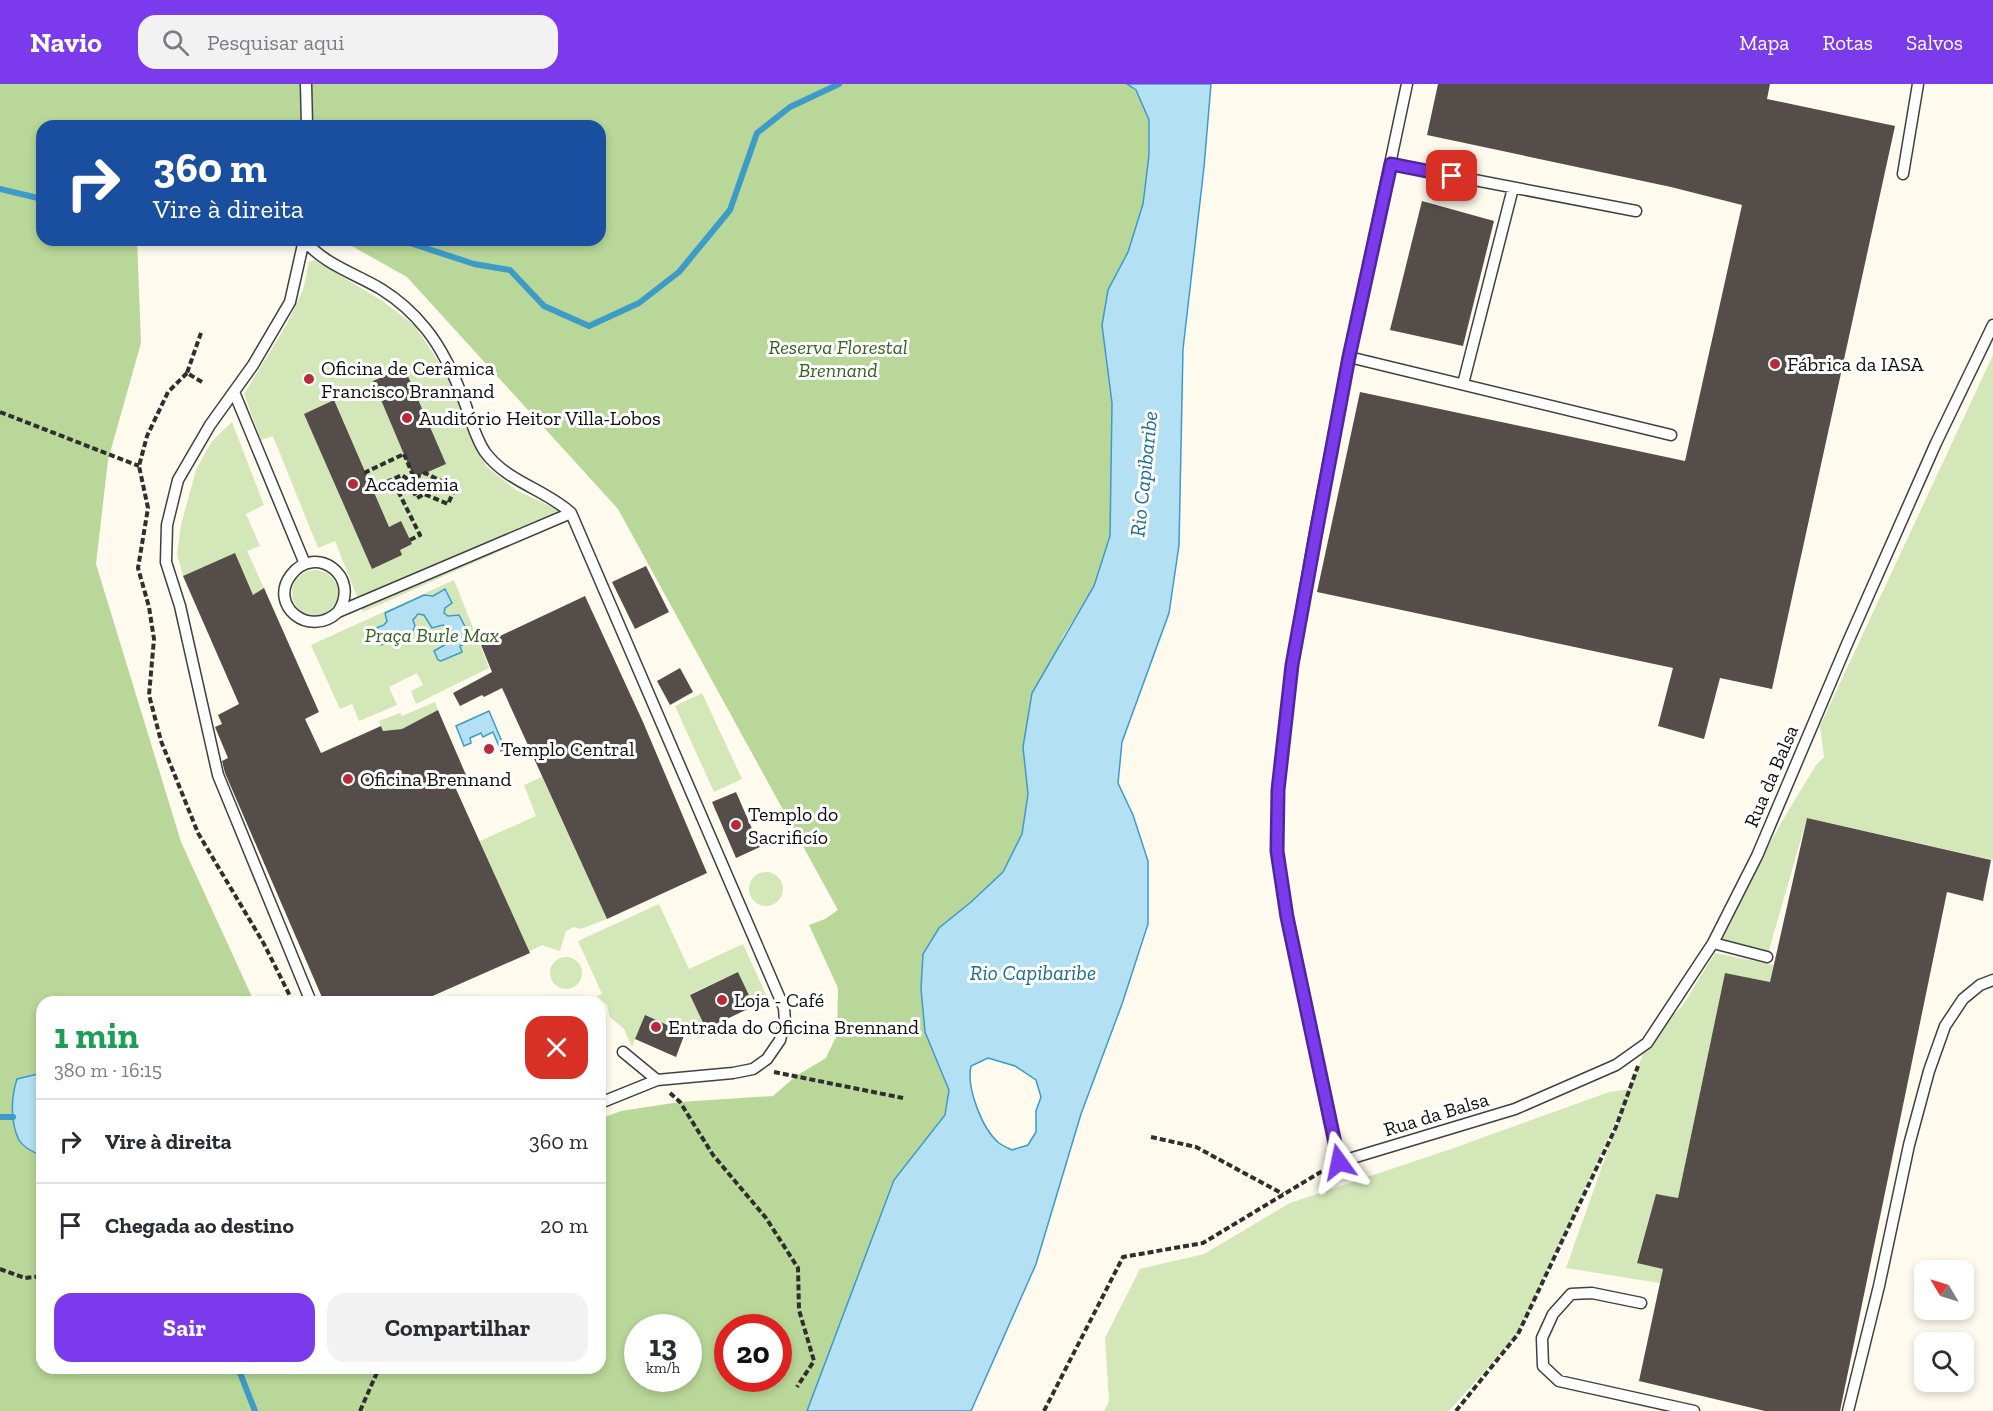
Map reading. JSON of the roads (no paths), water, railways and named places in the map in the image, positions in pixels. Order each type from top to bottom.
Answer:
[{"type":"lane","points":[[306,84],[307,120]]},
{"type":"lane","points":[[1407,84],[1349,357],[1671,435]]},
{"type":"lane","points":[[1903,174],[1918,84]]},
{"type":"lane","points":[[1391,164],[1636,211]]},
{"type":"lane","points":[[1463,384],[1513,188]]},
{"type":"lane","points":[[303,246],[290,302],[253,365],[210,426],[178,480],[167,525],[166,562],[180,606],[218,775],[309,996]]},
{"type":"lane","points":[[309,246],[327,261],[382,290],[426,329],[454,376],[485,452],[522,483],[556,500],[571,513],[783,1008],[785,1021],[780,1040],[767,1059],[753,1069],[657,1080],[606,1100]]},
{"type":"lane","name":"Rua da Balsa","points":[[1349,357],[1292,665],[1278,790],[1277,851],[1287,917],[1339,1162],[1515,1109],[1616,1065],[1647,1043],[1713,943],[1757,856],[1936,443],[1993,325]]},
{"type":"lane","points":[[234,392],[304,564]]},
{"type":"lane","points":[[338,612],[571,513]]},
{"type":"lane","points":[[322,563],[330,566],[343,579],[345,596],[338,612],[330,619],[311,623],[301,620],[287,606],[285,586],[289,577],[304,564],[322,563]]},
{"type":"lane","points":[[1713,943],[1767,957]]},
{"type":"lane","points":[[1848,1411],[1929,1071],[1945,1026],[1963,999],[1980,985],[1993,980]]},
{"type":"lane","points":[[623,1052],[657,1080]]},
{"type":"lane","points":[[1641,1303],[1592,1293],[1570,1294],[1553,1314],[1542,1338],[1543,1366],[1559,1381],[1694,1411]]},
{"type":"water","name":"Rio Capibaribe","points":[[1127,84],[1211,84],[1183,349],[1179,545],[1169,613],[1122,742],[1118,783],[1133,815],[1148,861],[1148,924],[1122,1004],[1081,1114],[1036,1264],[971,1411],[807,1411],[894,1180],[945,1115],[949,1090],[925,1032],[921,989],[923,954],[939,928],[1003,872],[1022,834],[1028,794],[1023,747],[1032,693],[1094,586],[1110,536],[1112,403],[1102,325],[1108,290],[1128,252],[1143,204],[1149,155],[1149,120],[1136,90]],"holes":[[[988,1058],[1015,1066],[1036,1080],[1041,1097],[1036,1111],[1036,1132],[1028,1145],[1012,1150],[993,1137],[981,1118],[973,1096],[970,1075],[971,1066]]]},
{"type":"water","points":[[445,589],[452,603],[445,608],[444,613],[448,616],[459,615],[472,640],[460,646],[462,652],[441,661],[438,660],[434,651],[453,640],[452,631],[443,625],[432,628],[424,615],[418,614],[413,620],[415,626],[413,631],[381,645],[378,644],[371,630],[384,625],[387,621],[385,613],[424,595],[433,596]]},
{"type":"water","points":[[489,711],[505,749],[501,751],[493,732],[483,737],[481,733],[470,738],[471,743],[464,746],[456,726]]},
{"type":"water","points":[[36,1074],[36,1153],[21,1143],[16,1133],[12,1110],[17,1079]]},
{"type":"waterway","points":[[419,246],[474,264],[510,270],[544,306],[589,326],[639,303],[679,272],[730,210],[757,133],[790,107],[839,84]]},
{"type":"waterway","points":[[0,189],[36,198]]},
{"type":"waterway","points":[[0,1117],[13,1117]]},
{"type":"waterway","points":[[240,1374],[255,1411]]},
{"type":"place","name":"Fábrica da IASA","points":[[1775,364]]},
{"type":"place","name":"Oficina de Cerâmica Francisco Brannand","points":[[309,379]]},
{"type":"place","name":"Auditório Heitor Villa-Lobos","points":[[407,418]]},
{"type":"place","name":"Accademia","points":[[353,484]]},
{"type":"place","name":"Templo Central","points":[[489,749]]},
{"type":"place","name":"Oficina Brennand","points":[[348,779]]},
{"type":"place","name":"Templo do Sacrificío","points":[[736,825]]},
{"type":"place","name":"Loja - Café","points":[[722,1000]]},
{"type":"place","name":"Entrada do Oficina Brennand","points":[[656,1027]]},
{"type":"park label","name":"Reserva Florestal Brennand","points":[[838,358]]},
{"type":"park label","name":"Praça Burle Max","points":[[432,635]]}]
